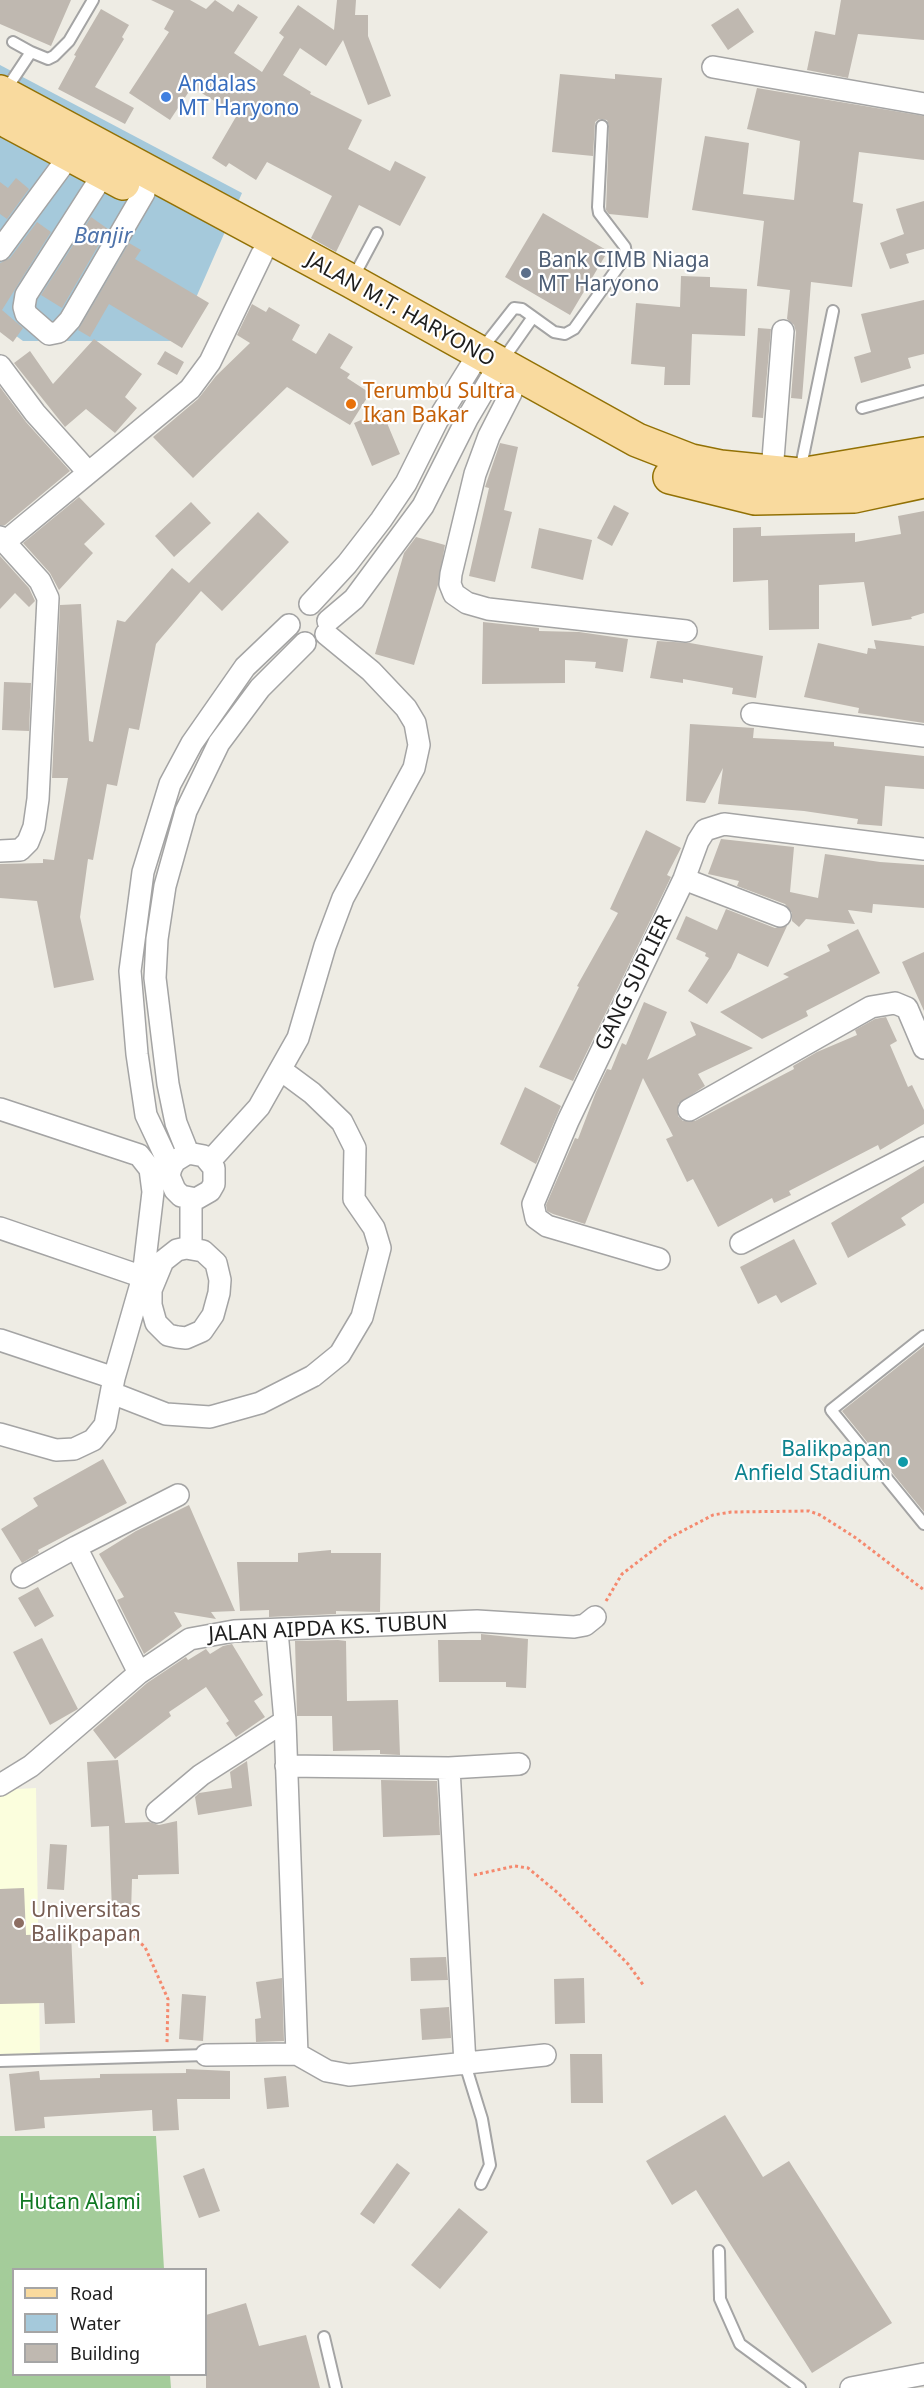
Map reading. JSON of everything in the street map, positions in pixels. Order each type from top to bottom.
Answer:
[{"type":"main road","name":"JALAN M.T. HARYONO","points":[[1,101],[70,156],[489,373],[672,478],[755,498],[854,496],[924,481]]},
{"type":"main road","name":"JALAN M.T. HARYONO","points":[[1,101],[351,281],[489,373],[662,450],[720,467],[786,473],[924,454]]},
{"type":"street","points":[[713,67],[924,104]]},
{"type":"street","points":[[0,250],[70,156]]},
{"type":"street","points":[[104,173],[26,295],[24,307],[26,314],[49,334],[59,332],[70,320],[144,193]]},
{"type":"street","points":[[0,852],[20,850],[28,842],[34,826],[38,799],[48,598],[44,586],[3,539],[198,380],[217,347],[262,254]]},
{"type":"street","points":[[783,331],[786,473]]},
{"type":"street","points":[[0,366],[34,413],[88,472]]},
{"type":"street","points":[[171,1168],[146,1116],[137,1054],[130,970],[143,872],[170,784],[192,743],[245,667],[289,625],[293,612],[310,604],[347,564],[381,520],[406,483],[446,407],[489,373]]},
{"type":"street","points":[[289,625],[294,637],[305,643],[319,641],[327,628],[354,599],[423,506],[489,373]]},
{"type":"street","points":[[489,373],[489,436],[475,474],[452,574],[450,584],[454,594],[467,603],[488,609],[686,631]]},
{"type":"street","points":[[446,407],[467,419]]},
{"type":"street","points":[[210,1161],[259,1107],[298,1038],[343,898],[414,768],[419,745],[415,723],[406,708],[327,628],[323,611],[310,604]]},
{"type":"street","points":[[188,1153],[176,1123],[168,1084],[155,978],[157,939],[165,886],[186,811],[219,743],[260,688],[305,643]]},
{"type":"street","points":[[752,714],[924,736]]},
{"type":"street","name":"GANG SUPLIER","points":[[659,1259],[547,1226],[536,1218],[533,1204],[568,1121],[684,879],[698,841],[705,830],[724,824],[924,849]]},
{"type":"street","points":[[684,879],[780,916]]},
{"type":"street","points":[[689,1110],[871,1007],[895,1003],[907,1008],[924,1048]]},
{"type":"street","points":[[0,1340],[113,1385],[166,1414],[210,1417],[260,1403],[313,1376],[340,1354],[362,1317],[380,1248],[374,1228],[354,1199],[355,1148],[342,1122],[312,1093],[281,1070]]},
{"type":"street","points":[[0,1109],[139,1155],[147,1161],[153,1192],[143,1277],[113,1385],[105,1425],[93,1440],[74,1449],[56,1450],[0,1434]]},
{"type":"street","points":[[741,1243],[924,1148]]},
{"type":"street","points":[[188,1153],[204,1156],[210,1161],[215,1176],[214,1184],[204,1196],[191,1198],[175,1190],[169,1176],[171,1168],[175,1161],[188,1153]]},
{"type":"street","points":[[191,1198],[191,1248]]},
{"type":"street","points":[[0,1228],[143,1277]]},
{"type":"street","points":[[22,1577],[178,1495]]},
{"type":"street","points":[[76,1547],[139,1673]]},
{"type":"street","name":"JALAN AIPDA KS. TUBUN","points":[[1,1783],[31,1766],[139,1673],[190,1639],[234,1631],[477,1621],[574,1627],[585,1625],[599,1611]]},
{"type":"street","points":[[277,1631],[285,1720],[297,2054]]},
{"type":"street","points":[[157,1812],[201,1774],[285,1720]]},
{"type":"street","points":[[286,1766],[449,1768],[519,1764]]},
{"type":"street","points":[[449,1768],[465,2064]]},
{"type":"street","points":[[206,2055],[297,2054],[327,2071],[349,2075],[544,2055]]},
{"type":"street","points":[[851,2388],[924,2374]]},
{"type":"lane","points":[[13,42],[48,59],[54,56],[69,41],[93,0]]},
{"type":"lane","points":[[1,101],[31,52]]},
{"type":"lane","points":[[489,373],[514,308],[522,309],[554,332],[565,334],[574,329],[626,256],[626,247],[599,213],[602,126]]},
{"type":"lane","points":[[351,281],[377,233]]},
{"type":"lane","points":[[786,473],[833,311]]},
{"type":"lane","points":[[489,373],[533,317]]},
{"type":"lane","points":[[862,408],[924,391]]},
{"type":"lane","points":[[924,1336],[831,1410],[924,1524]]},
{"type":"lane","points":[[0,2061],[206,2055]]},
{"type":"lane","points":[[465,2064],[482,2119],[490,2165],[481,2184]]},
{"type":"lane","points":[[719,2251],[720,2300],[740,2344],[800,2388]]},
{"type":"lane","points":[[324,2337],[336,2388]]},
{"type":"path","points":[[599,1611],[622,1574],[669,1538],[713,1515],[731,1512],[809,1511],[820,1515],[856,1538],[924,1590]]},
{"type":"path","points":[[454,1880],[515,1866],[528,1868],[558,1893],[628,1964],[644,1986]]},
{"type":"path","points":[[132,1936],[145,1947],[168,1999],[166,2056]]},
{"type":"shaded area","name":"Universitas Balikpapan","points":[[36,1788],[40,2056],[0,2057],[0,1790]]},
{"type":"green space","name":"Hutan Alami","points":[[0,2136],[156,2136],[164,2268],[12,2268],[12,2376],[170,2376],[171,2388],[0,2388]]},
{"type":"water","name":"Banjir","points":[[0,65],[242,193],[177,341],[23,341],[0,324]]},
{"type":"building","points":[[0,0],[71,0],[51,46],[0,24]]},
{"type":"building","points":[[151,0],[190,0],[206,9],[215,0],[233,12],[238,4],[258,17],[234,53],[262,72],[284,37],[279,33],[298,5],[334,30],[337,0],[356,0],[355,15],[368,15],[368,36],[391,96],[368,105],[343,40],[326,66],[300,48],[283,75],[311,92],[310,94],[362,120],[348,149],[390,171],[395,161],[426,177],[400,226],[359,205],[336,252],[311,238],[332,196],[267,162],[256,180],[229,163],[226,167],[212,158],[237,115],[192,87],[170,120],[129,93],[169,32],[164,29],[174,11]]},
{"type":"building","points":[[841,0],[924,0],[924,40],[858,34],[848,78],[807,70],[815,31],[835,35]]},
{"type":"building","points":[[738,8],[754,32],[728,50],[711,25]]},
{"type":"building","points":[[101,9],[129,25],[122,37],[124,39],[95,87],[134,108],[125,124],[58,89],[76,56],[74,55]]},
{"type":"building","points":[[560,74],[615,79],[615,74],[662,78],[648,218],[609,214],[606,210],[609,126],[607,120],[599,119],[595,122],[593,156],[552,152]]},
{"type":"building","points":[[757,88],[924,116],[924,160],[859,152],[853,202],[863,204],[852,287],[811,282],[802,399],[791,398],[796,332],[794,325],[787,319],[790,290],[757,286],[764,221],[692,210],[705,136],[749,143],[743,194],[794,200],[800,141],[747,129]]},
{"type":"building","points":[[16,178],[29,189],[7,219],[0,214],[0,182],[8,188]]},
{"type":"building","points":[[924,201],[924,249],[906,254],[909,263],[890,269],[880,243],[904,234],[896,209]]},
{"type":"building","points":[[543,213],[608,251],[570,315],[505,277]]},
{"type":"building","points":[[91,217],[108,229],[62,308],[41,295]]},
{"type":"building","points":[[37,222],[51,232],[2,310],[23,328],[13,342],[0,332],[0,263],[10,258]]},
{"type":"building","points":[[129,243],[141,250],[135,259],[209,303],[182,348],[109,304],[90,337],[78,330]]},
{"type":"building","points":[[681,276],[710,277],[710,287],[747,289],[745,336],[692,334],[690,385],[664,385],[665,367],[631,364],[636,303],[680,307]]},
{"type":"building","points":[[924,300],[924,354],[908,358],[911,368],[861,383],[854,357],[871,352],[861,314]]},
{"type":"building","points":[[252,304],[266,312],[269,307],[300,325],[292,340],[316,354],[329,333],[353,347],[340,368],[350,374],[347,378],[370,393],[350,425],[287,387],[193,478],[153,437],[198,399],[216,376],[250,343],[237,335]]},
{"type":"building","points":[[758,328],[771,329],[763,418],[752,417]]},
{"type":"building","points":[[94,339],[142,374],[125,397],[137,408],[115,433],[86,409],[65,427],[14,363],[30,351],[53,384]]},
{"type":"building","points":[[165,351],[184,362],[177,375],[157,364]]},
{"type":"building","points":[[0,387],[26,422],[70,471],[5,525],[0,525]]},
{"type":"building","points":[[382,411],[400,454],[372,466],[354,423]]},
{"type":"building","points":[[500,443],[518,447],[504,510],[512,512],[495,582],[469,576],[489,488],[485,487]]},
{"type":"building","points":[[79,497],[105,524],[84,544],[93,553],[59,590],[50,573],[23,543]]},
{"type":"building","points":[[191,502],[211,523],[174,557],[155,536]]},
{"type":"building","points":[[614,505],[629,513],[612,546],[597,538]]},
{"type":"building","points":[[924,511],[924,613],[911,617],[912,619],[872,626],[864,582],[819,585],[819,629],[769,630],[768,580],[733,582],[733,528],[761,527],[761,536],[855,533],[855,542],[901,534],[898,516]]},
{"type":"building","points":[[258,512],[289,542],[222,611],[201,591],[156,644],[139,730],[129,728],[117,786],[107,784],[93,860],[88,859],[80,917],[94,980],[54,988],[37,901],[0,898],[0,864],[43,863],[43,859],[54,860],[68,778],[52,778],[60,605],[81,604],[89,741],[93,742],[117,620],[125,622],[172,568],[189,583]]},
{"type":"building","points":[[539,528],[592,540],[583,580],[531,568]]},
{"type":"building","points":[[416,537],[445,545],[438,585],[414,665],[375,654],[404,553]]},
{"type":"building","points":[[0,556],[29,588],[35,601],[29,607],[15,593],[0,609]]},
{"type":"building","points":[[483,622],[539,628],[539,631],[579,632],[628,639],[623,672],[595,668],[596,662],[565,660],[565,683],[482,684]]},
{"type":"building","points":[[874,640],[924,646],[924,723],[858,713],[859,708],[804,697],[818,643],[867,654],[868,648],[876,649]]},
{"type":"building","points":[[657,641],[690,643],[763,656],[756,698],[732,694],[733,688],[683,679],[683,683],[650,678]]},
{"type":"building","points":[[4,682],[31,683],[29,731],[2,730]]},
{"type":"building","points":[[690,724],[754,728],[753,738],[834,742],[834,746],[924,756],[924,789],[885,786],[882,826],[857,824],[858,819],[804,811],[718,804],[723,768],[705,803],[686,801]]},
{"type":"building","points":[[646,830],[681,848],[667,875],[671,877],[573,1081],[539,1067],[579,987],[577,986],[618,913],[610,909]]},
{"type":"building","points":[[721,839],[794,847],[790,892],[818,898],[825,854],[880,862],[924,865],[924,908],[873,904],[872,913],[848,910],[855,924],[806,919],[799,927],[792,921],[792,913],[785,904],[737,886],[739,881],[708,874]]},
{"type":"building","points":[[726,909],[775,928],[787,926],[768,967],[738,953],[731,968],[707,1004],[688,991],[709,958],[705,956],[706,953],[676,939],[686,916],[717,930]]},
{"type":"building","points":[[858,929],[880,973],[806,1011],[808,1016],[762,1039],[720,1012],[789,977],[783,974],[830,951],[827,945]]},
{"type":"building","points":[[924,952],[924,1011],[902,962]]},
{"type":"building","points":[[644,1002],[667,1012],[647,1060],[696,1035],[690,1021],[753,1048],[698,1074],[705,1086],[678,1104],[678,1116],[683,1121],[695,1121],[794,1069],[793,1066],[817,1052],[857,1035],[855,1030],[875,1019],[886,1017],[897,1041],[890,1045],[908,1087],[912,1085],[924,1110],[924,1124],[880,1150],[878,1145],[789,1191],[791,1195],[774,1203],[772,1198],[718,1227],[693,1179],[687,1182],[666,1139],[673,1136],[643,1078],[585,1224],[553,1214],[547,1211],[546,1205],[575,1138],[578,1139],[607,1069],[611,1070],[622,1043],[626,1045]]},
{"type":"building","points":[[525,1087],[561,1106],[536,1164],[500,1144]]},
{"type":"building","points":[[924,1166],[924,1203],[901,1218],[906,1225],[848,1258],[831,1223]]},
{"type":"building","points":[[794,1239],[817,1284],[781,1303],[776,1295],[758,1304],[740,1267]]},
{"type":"building","name":"Balikpapan Anfield Stadium","points":[[924,1346],[924,1512],[842,1411]]},
{"type":"building","points":[[103,1459],[127,1503],[38,1550],[39,1553],[22,1563],[1,1529],[38,1506],[33,1498]]},
{"type":"building","points":[[189,1505],[235,1611],[211,1612],[216,1619],[174,1612],[182,1626],[144,1654],[117,1600],[124,1597],[99,1554],[136,1531]]},
{"type":"building","points":[[331,1550],[331,1553],[381,1553],[380,1612],[336,1611],[336,1614],[269,1617],[269,1610],[240,1611],[237,1562],[298,1562],[298,1553]]},
{"type":"building","points":[[38,1587],[54,1616],[35,1627],[18,1598]]},
{"type":"building","points":[[481,1634],[528,1639],[526,1688],[506,1687],[506,1682],[439,1682],[438,1640],[481,1640]]},
{"type":"building","points":[[42,1638],[78,1709],[50,1725],[13,1652]]},
{"type":"building","points":[[295,1641],[346,1641],[347,1701],[398,1700],[400,1755],[380,1754],[380,1750],[333,1751],[332,1716],[297,1716]]},
{"type":"building","points":[[232,1644],[263,1695],[254,1701],[265,1717],[236,1737],[226,1723],[229,1721],[206,1687],[169,1712],[171,1716],[115,1759],[93,1730],[147,1683],[186,1657],[188,1660],[206,1649],[210,1654],[223,1646]]},
{"type":"building","points":[[118,1760],[125,1823],[149,1822],[159,1825],[177,1821],[179,1874],[138,1875],[138,1879],[132,1879],[131,1913],[112,1912],[109,1826],[91,1827],[87,1762]]},
{"type":"building","points":[[247,1761],[252,1806],[198,1815],[195,1797],[199,1793],[232,1788],[230,1772]]},
{"type":"building","points":[[381,1780],[437,1781],[440,1835],[383,1837]]},
{"type":"building","points":[[50,1844],[67,1845],[64,1890],[47,1889]]},
{"type":"building","points":[[24,1888],[26,1935],[71,1933],[75,2023],[45,2024],[44,2003],[0,2004],[0,1889]]},
{"type":"building","points":[[446,1957],[448,1980],[411,1981],[410,1958]]},
{"type":"building","points":[[282,1978],[284,2041],[256,2042],[255,2019],[261,2018],[256,1982]]},
{"type":"building","points":[[584,1978],[585,2023],[555,2024],[554,1979]]},
{"type":"building","points":[[182,1994],[206,1996],[203,2041],[179,2039]]},
{"type":"building","points":[[449,2007],[451,2038],[422,2040],[420,2009]]},
{"type":"building","points":[[570,2054],[602,2054],[603,2103],[571,2103]]},
{"type":"building","points":[[186,2069],[230,2071],[230,2099],[177,2099],[179,2130],[153,2131],[152,2110],[44,2117],[45,2128],[15,2131],[9,2074],[39,2071],[40,2080],[100,2078],[100,2074],[186,2073]]},
{"type":"building","points":[[286,2076],[289,2107],[267,2109],[264,2078]]},
{"type":"building","points":[[725,2115],[763,2177],[789,2161],[892,2323],[812,2373],[696,2190],[672,2205],[646,2161]]},
{"type":"building","points":[[397,2163],[410,2173],[374,2224],[360,2214]]},
{"type":"building","points":[[204,2168],[220,2211],[199,2218],[183,2176]]},
{"type":"building","points":[[459,2208],[488,2232],[440,2289],[411,2265]]},
{"type":"building","points":[[246,2303],[259,2346],[306,2335],[320,2388],[206,2388],[207,2315]]},
{"type":"place","name":"Andalas MT Haryono","points":[[166,97]]},
{"type":"place","name":"Bank CIMB Niaga MT Haryono","points":[[526,273]]},
{"type":"place","name":"Terumbu Sultra Ikan Bakar","points":[[351,404]]},
{"type":"place","name":"Balikpapan Anfield Stadium","points":[[903,1462]]},
{"type":"place","name":"Universitas Balikpapan","points":[[19,1923]]}]
